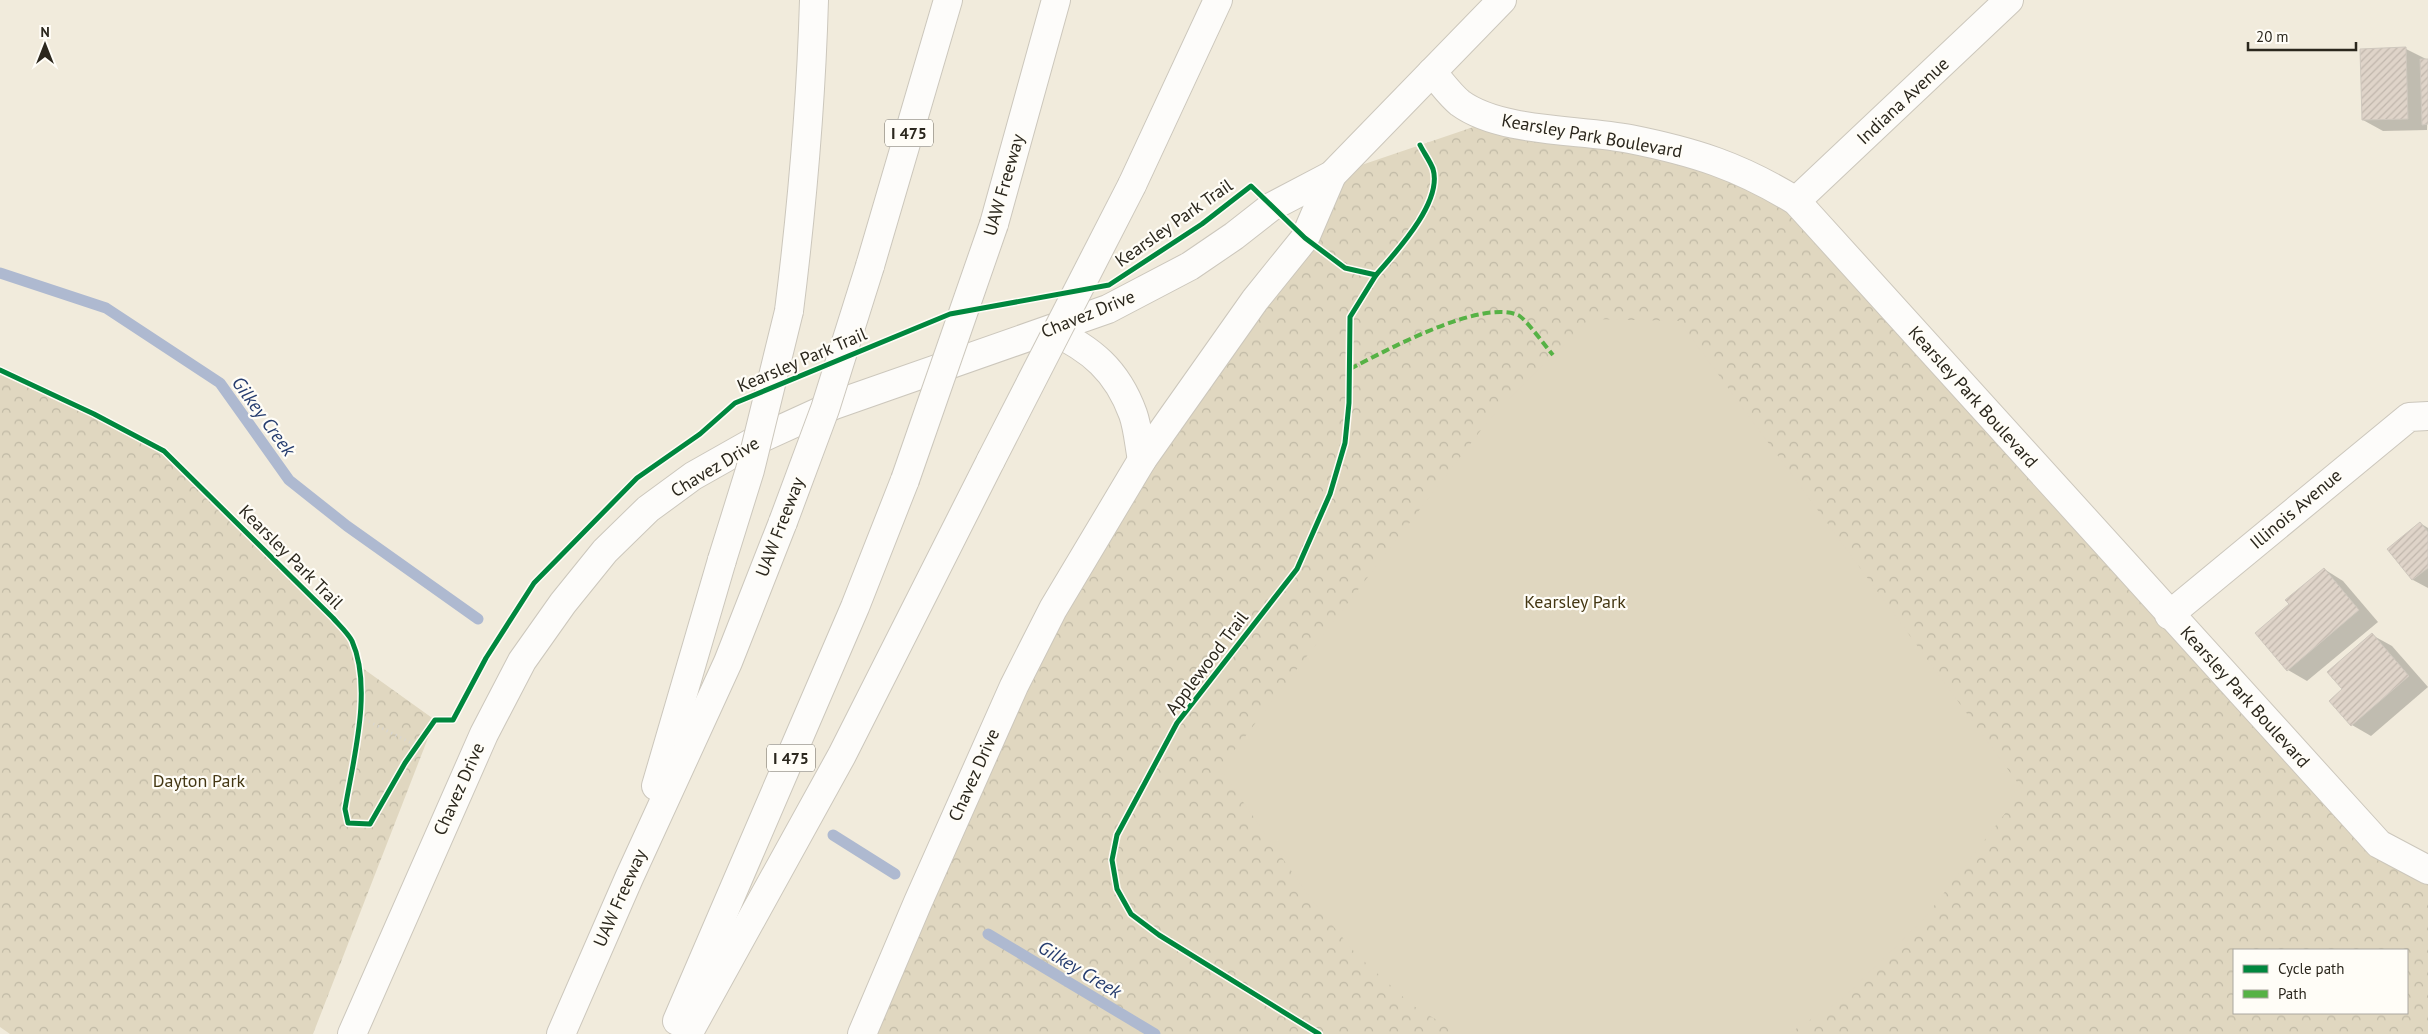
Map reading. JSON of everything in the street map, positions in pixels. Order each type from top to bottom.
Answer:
[{"type":"main road","points":[[629,878],[750,470],[789,311],[806,163],[812,86],[814,0]]},
{"type":"main road","name":"UAW Freeway","points":[[561,1034],[629,878],[728,662],[783,522],[825,409],[870,266],[948,0]]},
{"type":"main road","name":"UAW Freeway","points":[[672,1034],[855,607],[905,480],[994,224],[1056,0]]},
{"type":"main road","points":[[688,1034],[842,755],[1132,185],[1218,0]]},
{"type":"main road","name":"Chavez Drive","points":[[352,1034],[488,726],[522,661],[563,603],[605,550],[648,509],[693,476],[756,441],[834,405],[1108,309],[1151,288],[1234,236],[1271,206],[1332,175],[1502,0]]},
{"type":"main road","name":"Indiana Avenue","points":[[1796,201],[1995,6]]},
{"type":"main road","name":"Kearsley Park Boulevard","points":[[1432,72],[1460,102],[1494,120],[1628,139],[1692,153],[1726,164],[1762,180],[1796,201],[2379,844],[2428,870]]},
{"type":"main road","name":"Chavez Drive","points":[[862,1034],[1014,686],[1054,609],[1142,460],[1254,300],[1305,238],[1332,175]]},
{"type":"main road","points":[[1051,330],[1080,344],[1101,362],[1120,385],[1134,415],[1142,460]]},
{"type":"main road","name":"Illinois Avenue","points":[[2169,614],[2409,416],[2428,416]]},
{"type":"path","points":[[358,727],[360,709]]},
{"type":"path","points":[[360,718],[417,746]]},
{"type":"path","points":[[413,752],[421,740]]},
{"type":"green space","name":"Kearsley Park","points":[[1494,120],[1761,180],[2379,844],[2428,870],[2428,1034],[865,1034],[1014,686],[1332,175]]},
{"type":"green space","points":[[1589,319],[1679,321],[2023,790],[1924,919],[1841,1000],[1788,1034],[1460,1034],[1412,1005],[1356,954],[1311,899],[1220,769],[1488,421]]},
{"type":"green space","name":"Dayton Park","points":[[0,370],[94,414],[164,451],[333,618],[352,640],[361,667],[435,720],[313,1034],[10,1034],[0,1027]]},
{"type":"building","points":[[2406,47],[2408,119],[2362,120],[2360,49]]},
{"type":"building","points":[[2420,59],[2428,59],[2428,124],[2422,125]]},
{"type":"building","points":[[2420,522],[2428,532],[2428,568],[2412,580],[2387,549]]},
{"type":"building","points":[[2324,568],[2359,610],[2287,671],[2255,633],[2289,604],[2285,600]]},
{"type":"building","points":[[2372,633],[2409,676],[2351,726],[2329,701],[2342,689],[2327,672]]},
{"type":"waterway","name":"Gilkey Creek","points":[[0,273],[106,308],[220,383],[289,480],[347,526],[478,619]]},
{"type":"waterway","name":"Gilkey Creek","points":[[833,835],[895,874]]},
{"type":"waterway","name":"Gilkey Creek","points":[[988,934],[1155,1034]]},
{"type":"marked path","points":[[1350,369],[1433,329],[1457,320],[1481,314],[1501,312],[1521,317],[1553,355]]},
{"type":"cycle path","name":"Kearsley Park Trail","points":[[0,370],[94,414],[164,451],[346,632],[352,641],[358,660],[361,680],[361,702],[356,747],[345,809],[348,823],[370,824],[405,763],[435,720],[453,720],[486,658],[534,583],[637,478],[700,434],[735,403],[950,314],[1109,285],[1202,224],[1251,186],[1305,238],[1345,268],[1376,275],[1416,226],[1431,196],[1434,182],[1433,169],[1420,145]]},
{"type":"cycle path","name":"Applewood Trail","points":[[1319,1034],[1159,935],[1131,914],[1117,889],[1112,860],[1117,835],[1177,723],[1297,569],[1330,494],[1345,443],[1349,403],[1350,317],[1376,275]]}]
